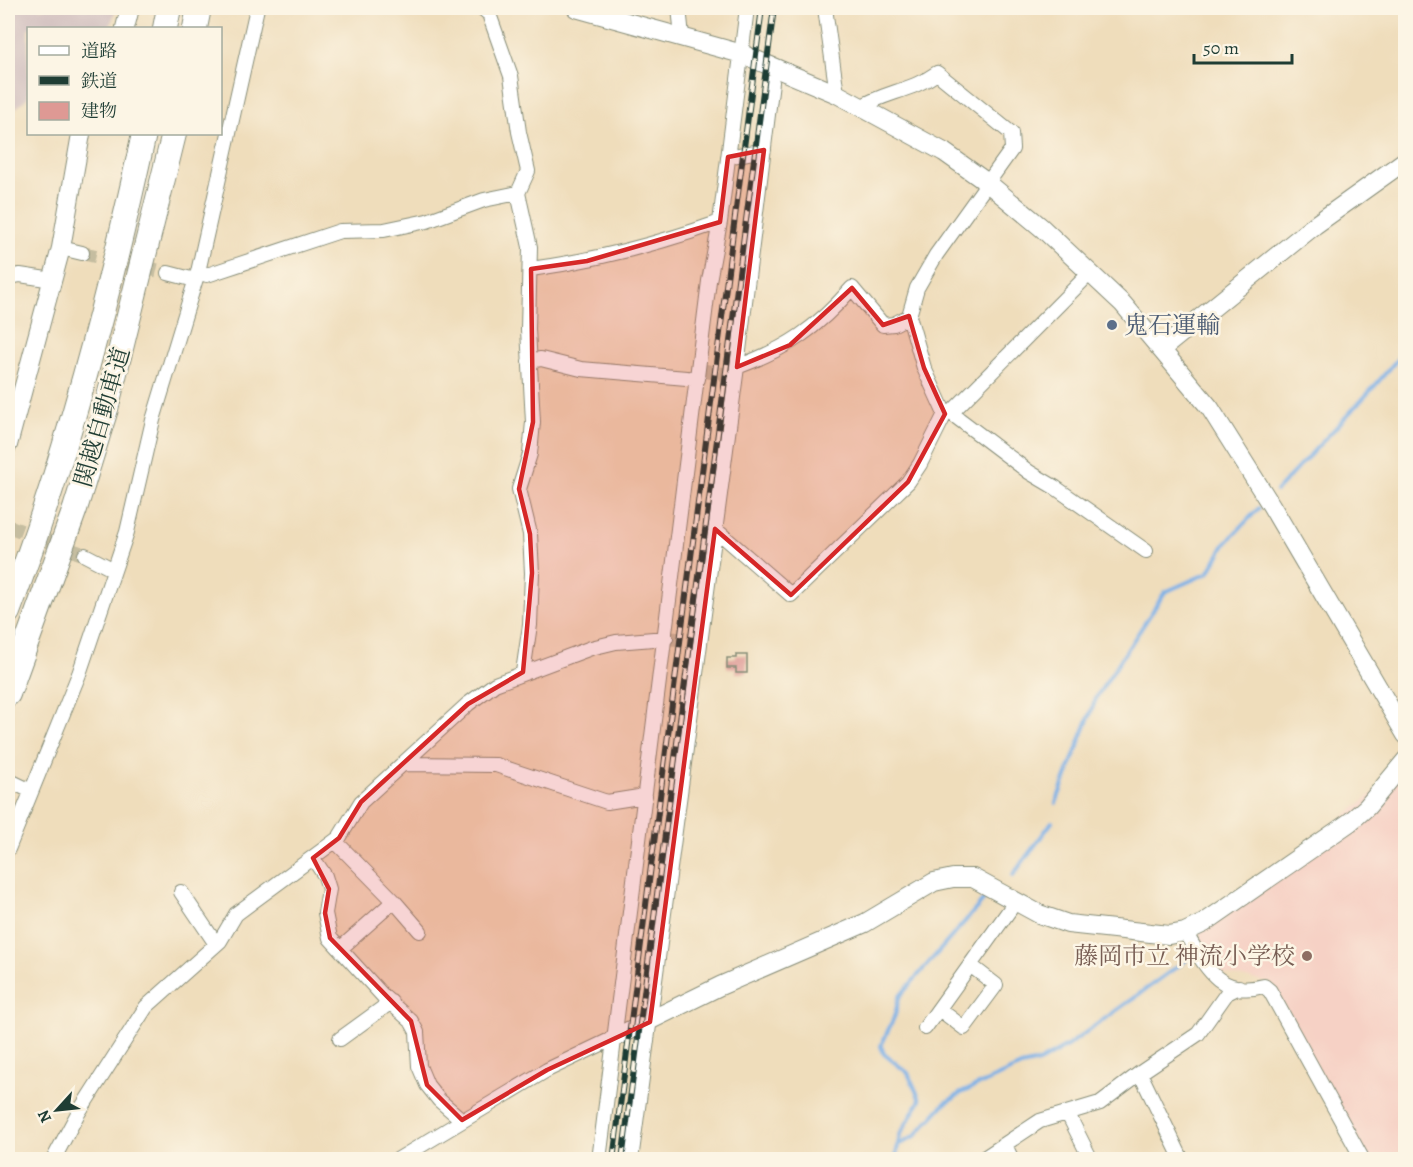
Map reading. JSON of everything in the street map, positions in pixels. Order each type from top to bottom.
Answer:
[{"type":"highway","points":[[165,27],[169,8]]},
{"type":"highway","points":[[195,27],[199,8]]},
{"type":"highway","name":"関越自動車道","points":[[8,612],[48,497],[77,402],[111,277],[144,135]]},
{"type":"highway","name":"関越自動車道","points":[[8,694],[75,508],[106,409],[174,135]]},
{"type":"street","points":[[125,27],[130,8]]},
{"type":"street","points":[[8,849],[79,674],[127,532],[153,420],[196,276],[257,8]]},
{"type":"street","points":[[482,8],[489,14],[511,76],[519,132],[528,171],[518,194],[530,247],[530,361],[533,422],[530,454],[519,489],[530,534],[532,573],[530,625],[523,672]]},
{"type":"street","points":[[576,8],[742,54],[837,94],[944,152],[989,184],[1091,273],[1163,348],[1210,408],[1271,505],[1406,735]]},
{"type":"street","points":[[679,8],[682,36]]},
{"type":"street","points":[[599,1160],[709,281],[720,222],[747,8]]},
{"type":"street","points":[[825,8],[837,94]]},
{"type":"street","points":[[861,107],[872,100],[919,86],[937,73],[1011,132],[1012,149],[936,255],[917,288],[909,316],[924,368],[948,414],[1146,551]]},
{"type":"street","points":[[631,1160],[737,367],[772,82]]},
{"type":"street","points":[[8,445],[61,248],[81,135]]},
{"type":"street","points":[[728,157],[764,150]]},
{"type":"street","points":[[1163,348],[1316,225],[1406,160]]},
{"type":"street","points":[[168,273],[207,275],[340,231],[384,230],[427,221],[484,200],[518,194]]},
{"type":"street","points":[[531,269],[587,261],[676,238],[720,222]]},
{"type":"street","points":[[61,248],[82,253]]},
{"type":"street","points":[[715,529],[791,595],[908,482],[948,414],[1091,273]]},
{"type":"street","points":[[8,277],[20,275],[53,279]]},
{"type":"street","points":[[737,367],[790,345],[829,314],[852,288],[883,325],[894,324],[909,316]]},
{"type":"street","points":[[530,361],[541,359],[581,369],[698,379]]},
{"type":"street","points":[[85,555],[114,570]]},
{"type":"street","points":[[53,1160],[87,1098],[146,1007],[216,944],[236,914],[335,841],[361,802],[468,704],[495,684],[591,648],[616,642],[666,638]]},
{"type":"street","points":[[397,1160],[547,1070],[650,1022],[720,986],[865,923],[934,882],[953,878],[973,878],[1016,901],[1068,924],[1132,933],[1169,935],[1185,932],[1204,922],[1350,822],[1367,807],[1406,760]]},
{"type":"street","points":[[403,764],[496,765],[607,802],[645,796]]},
{"type":"street","points":[[8,780],[31,791]]},
{"type":"street","points":[[335,841],[420,931]]},
{"type":"street","points":[[313,858],[325,876],[329,889],[325,924],[330,938],[411,1021],[417,1032],[419,1066],[427,1085],[439,1100],[462,1120]]},
{"type":"street","points":[[181,892],[216,944]]},
{"type":"street","points":[[340,949],[394,901]]},
{"type":"street","points":[[926,1028],[1016,901]]},
{"type":"street","points":[[1185,932],[1210,974],[1225,984],[1239,987],[1264,986],[1270,991],[1363,1160]]},
{"type":"street","points":[[939,1009],[964,1028],[996,985],[970,965]]},
{"type":"street","points":[[981,1160],[1041,1121],[1100,1103],[1198,1034],[1227,993],[1239,987]]},
{"type":"street","points":[[340,1039],[391,1002]]},
{"type":"street","points":[[1140,1073],[1182,1160]]},
{"type":"street","points":[[1068,1114],[1091,1160]]},
{"type":"street","points":[[1005,1145],[1012,1160]]},
{"type":"highlighted area","points":[[764,150],[737,367],[790,345],[852,288],[883,325],[909,316],[924,368],[945,414],[908,482],[791,595],[715,529],[650,1022],[547,1070],[462,1120],[427,1085],[411,1021],[330,938],[325,913],[329,889],[313,858],[339,838],[361,802],[468,704],[523,672],[532,573],[530,534],[519,489],[533,422],[531,269],[587,261],[720,222],[728,157]]},
{"type":"shaded area","points":[[8,8],[117,8],[109,27],[27,27],[27,98],[8,116]]},
{"type":"shaded area","name":"藤岡市立 神流小学校","points":[[1399,773],[1405,776],[1405,1148],[1388,1159],[1367,1159],[1271,983],[1219,973],[1199,939],[1199,931]]},
{"type":"building","points":[[736,655],[747,655],[747,673],[736,673],[736,668],[727,668],[727,658],[736,658]]},
{"type":"waterway","points":[[1276,491],[1372,389],[1406,349]]},
{"type":"waterway","points":[[1056,803],[1097,696],[1165,592],[1208,573],[1226,543],[1259,508]]},
{"type":"waterway","points":[[1013,875],[1052,822]]},
{"type":"waterway","points":[[895,1160],[900,1135],[920,1100],[908,1073],[884,1054],[881,1046],[895,1015],[899,997],[988,895]]},
{"type":"waterway","points":[[897,1146],[915,1136],[944,1104],[961,1093],[1021,1066],[1039,1062],[1067,1046],[1189,958]]},
{"type":"tunnel","points":[[82,253],[168,273]]},
{"type":"tunnel","points":[[699,370],[736,376]]},
{"type":"tunnel","points":[[8,526],[85,555]]},
{"type":"tunnel","points":[[666,638],[700,641]]},
{"type":"railway","points":[[613,1160],[762,8]]},
{"type":"railway","points":[[622,1160],[774,8]]},
{"type":"place","name":"鬼石運輸","points":[[1112,325]]},
{"type":"place","name":"藤岡市立 神流小学校","points":[[1307,956]]}]
